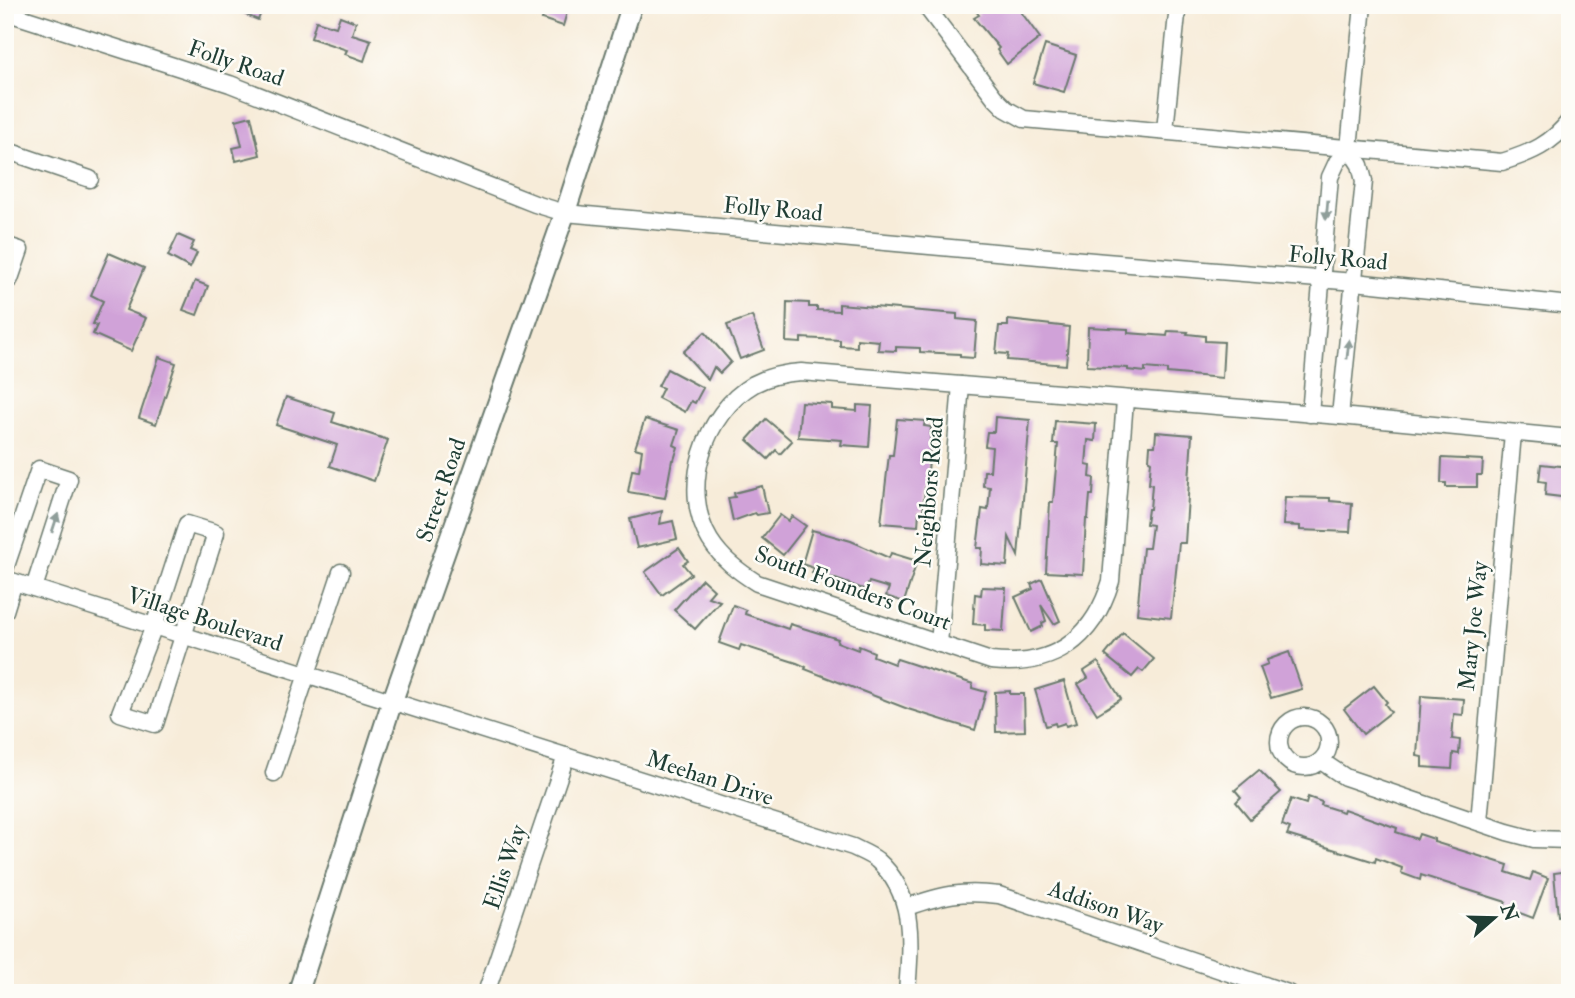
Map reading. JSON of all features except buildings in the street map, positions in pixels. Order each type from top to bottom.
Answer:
[{"type":"main road","name":"Street Road","points":[[298,993],[392,702],[565,213],[632,5]]},
{"type":"street","points":[[925,5],[995,98],[1006,109],[1024,119],[1502,162],[1530,154],[1546,145],[1570,120]]},
{"type":"street","points":[[1165,130],[1178,5]]},
{"type":"street","points":[[1310,414],[1330,177],[1337,162],[1349,148],[1363,5]]},
{"type":"street","name":"Folly Road","points":[[5,12],[230,84],[565,213],[1355,282],[1570,305]]},
{"type":"street","points":[[1340,416],[1364,181],[1360,165],[1349,148]]},
{"type":"street","points":[[5,150],[90,179]]},
{"type":"street","points":[[5,245],[20,250],[10,279],[5,278]]},
{"type":"street","name":"South Founders Court","points":[[1125,400],[1111,581],[1099,614],[1086,630],[1059,652],[1026,662],[991,661],[757,583],[738,572],[722,556],[703,525],[697,474],[702,452],[725,408],[748,388],[775,376],[801,372],[1340,416],[1570,438]]},
{"type":"street","name":"Neighbors Road","points":[[939,644],[961,385]]},
{"type":"street","name":"Mary Joe Way","points":[[1479,822],[1513,433]]},
{"type":"street","points":[[5,611],[8,576],[38,469],[69,479],[34,588]]},
{"type":"street","points":[[187,524],[216,533],[183,635],[155,724],[120,713],[154,626],[187,524]]},
{"type":"street","points":[[274,773],[341,572]]},
{"type":"street","name":"Village Boulevard","points":[[8,576],[34,588],[392,702]]},
{"type":"street","name":"Meehan Drive","points":[[392,702],[853,847],[877,860],[894,882],[907,907],[910,949],[907,993]]},
{"type":"street","name":"Ellis Way","points":[[486,993],[566,756]]},
{"type":"street","points":[[1321,761],[1345,777],[1479,822],[1534,839],[1570,840]]},
{"type":"street","name":"Addison Way","points":[[907,907],[946,894],[962,892],[999,895],[1287,993]]}]
